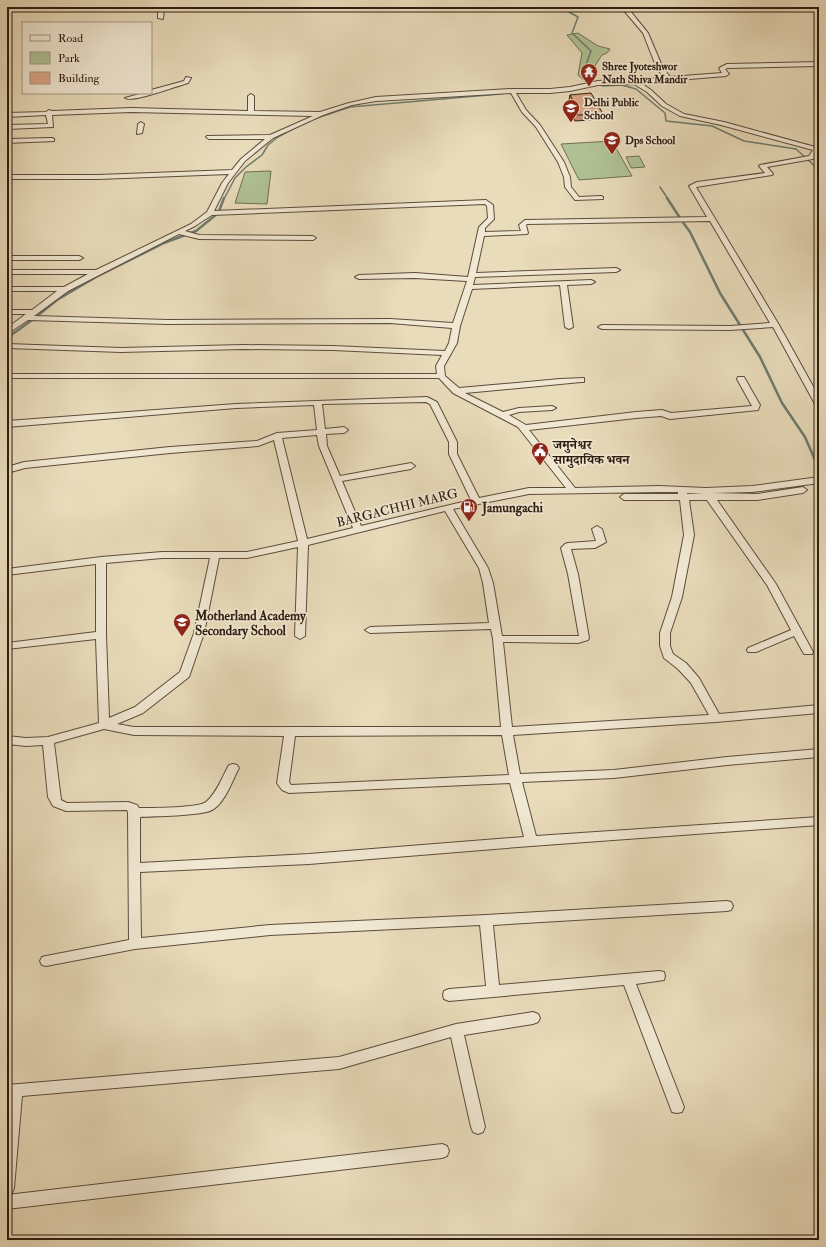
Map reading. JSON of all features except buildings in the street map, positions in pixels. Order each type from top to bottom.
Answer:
[{"type":"street","points":[[161,7],[161,18]]},
{"type":"street","points":[[624,7],[645,33],[653,49],[658,66],[668,79]]},
{"type":"street","points":[[7,332],[65,289],[96,272],[193,225],[210,213],[225,183],[243,160],[271,137],[321,114],[351,104],[376,99],[570,89],[595,83],[635,82],[726,74],[722,68],[727,66],[819,64]]},
{"type":"street","points":[[152,92],[179,85],[186,82],[188,78]]},
{"type":"street","points":[[635,82],[649,91],[664,105],[682,115],[722,123],[818,150],[810,158],[762,166],[770,174],[692,186],[775,325],[819,404]]},
{"type":"street","points":[[512,91],[524,111],[538,126],[560,162],[567,177],[568,187],[577,198],[602,198]]},
{"type":"street","points":[[128,98],[138,97],[146,94]]},
{"type":"street","points":[[251,96],[251,112]]},
{"type":"street","points":[[7,115],[49,112],[131,110],[321,114]]},
{"type":"street","points":[[7,127],[51,126],[49,112]]},
{"type":"street","points":[[139,133],[141,124]]},
{"type":"street","points":[[209,137],[271,137]]},
{"type":"street","points":[[7,141],[52,140]]},
{"type":"street","points":[[7,177],[98,177],[234,172]]},
{"type":"street","points":[[210,213],[486,202],[490,205],[491,219],[482,227],[470,280],[456,326],[453,343],[440,366],[442,376],[456,391],[523,428],[572,490]]},
{"type":"street","points":[[481,234],[525,233],[522,225],[525,222],[713,219]]},
{"type":"street","points":[[178,232],[199,237],[313,238]]},
{"type":"street","points":[[7,258],[79,258]]},
{"type":"street","points":[[470,280],[616,270]]},
{"type":"street","points":[[7,272],[96,272]]},
{"type":"street","points":[[359,277],[400,275],[438,276],[470,280],[563,283],[591,282]]},
{"type":"street","points":[[563,283],[569,327]]},
{"type":"street","points":[[7,289],[65,289]]},
{"type":"street","points":[[7,312],[33,312]]},
{"type":"street","points":[[26,318],[143,320],[168,322],[390,321],[456,326]]},
{"type":"street","points":[[602,327],[730,328],[775,325]]},
{"type":"street","points":[[7,346],[121,350],[243,347],[333,348],[448,353]]},
{"type":"street","points":[[7,376],[442,376]]},
{"type":"street","points":[[523,428],[636,415],[662,413],[670,416],[755,408],[756,405],[741,379]]},
{"type":"street","points":[[456,391],[581,380]]},
{"type":"street","points":[[7,424],[236,406],[427,398],[433,402],[453,442],[453,454],[476,501]]},
{"type":"street","points":[[318,402],[323,446],[358,530]]},
{"type":"street","points":[[501,415],[519,410],[552,408]]},
{"type":"street","points":[[7,470],[24,465],[170,450],[258,443],[277,436],[344,430]]},
{"type":"street","points":[[277,436],[303,543],[300,636]]},
{"type":"street","points":[[337,479],[411,466]]},
{"type":"street","name":"BARGACHHI MARG","points":[[7,572],[101,560],[162,555],[247,555],[476,501],[529,491],[572,490],[709,495],[819,480]]},
{"type":"street","points":[[709,495],[757,498],[819,487]]},
{"type":"street","points":[[624,497],[683,495],[689,535],[677,597],[665,633],[665,646],[668,656],[682,666],[695,681],[716,718]]},
{"type":"street","points":[[709,495],[771,584],[808,652]]},
{"type":"street","points":[[448,508],[486,574],[494,626],[498,640],[507,731],[515,779],[531,841]]},
{"type":"street","points":[[498,640],[578,640],[584,638],[566,548],[568,546],[594,545],[600,542],[597,529]]},
{"type":"street","points":[[7,740],[26,742],[48,740],[104,725],[139,710],[185,674],[199,633],[215,556]]},
{"type":"street","points":[[101,560],[101,635],[104,725]]},
{"type":"street","points":[[370,630],[494,626]]},
{"type":"street","points":[[752,650],[797,631]]},
{"type":"street","points":[[7,646],[101,635]]},
{"type":"street","points":[[104,725],[134,731],[507,731],[716,718],[819,709]]},
{"type":"street","points":[[290,732],[283,783],[287,788],[614,774],[728,761],[819,753]]},
{"type":"street","points":[[48,740],[54,797],[57,803],[66,807],[128,806],[133,808],[135,944]]},
{"type":"street","points":[[134,813],[189,810],[208,807],[217,798],[233,768]]},
{"type":"street","points":[[135,868],[309,859],[531,841],[819,821]]},
{"type":"street","points":[[46,961],[135,944],[270,930],[486,920],[727,906]]},
{"type":"street","points":[[486,920],[493,991]]},
{"type":"street","points":[[449,995],[659,976]]},
{"type":"street","points":[[628,979],[677,1107]]},
{"type":"street","points":[[7,1188],[11,1091],[339,1063],[456,1030],[533,1018]]},
{"type":"street","points":[[456,1030],[478,1127]]},
{"type":"street","points":[[7,1202],[442,1151]]},
{"type":"green space","points":[[578,33],[598,46],[610,49],[607,53],[602,55],[591,72],[594,79],[585,81],[578,75],[582,53],[567,35]]},
{"type":"green space","points":[[612,141],[632,176],[579,180],[561,144]]},
{"type":"green space","points":[[639,156],[645,167],[631,168],[626,157]]},
{"type":"green space","points":[[271,171],[267,204],[235,203],[245,172]]},
{"type":"waterway","points":[[560,7],[578,17],[572,33],[591,51],[583,73],[594,82],[603,86],[622,85],[636,89],[665,113],[666,121],[712,126],[744,141],[796,149],[819,170]]},
{"type":"waterway","points":[[314,119],[350,107],[500,94]]},
{"type":"waterway","points":[[224,199],[235,178],[246,167],[262,155],[268,145],[278,137],[300,125]]},
{"type":"waterway","points":[[660,187],[668,199]]},
{"type":"waterway","points":[[219,211],[224,198]]},
{"type":"waterway","points":[[667,198],[680,218]]},
{"type":"waterway","points":[[37,316],[57,300],[96,277],[164,243],[196,231],[217,214]]},
{"type":"waterway","points":[[682,221],[690,232],[720,293],[760,357],[782,403],[805,437],[815,460]]},
{"type":"waterway","points":[[7,338],[32,320]]},
{"type":"waterway","points":[[815,459],[819,468]]},
{"type":"place","name":"Shree Jyoteshwor Nath Shiva Mandir","points":[[589,87]]},
{"type":"place","name":"Delhi Public School","points":[[571,123]]},
{"type":"place","name":"Dps School","points":[[612,155]]},
{"type":"place","name":"जमुनेश्वर सामुदायिक भवन","points":[[540,466]]},
{"type":"place","name":"Jamungachi","points":[[469,522]]},
{"type":"place","name":"Motherland Academy Secondary School","points":[[182,637]]}]
